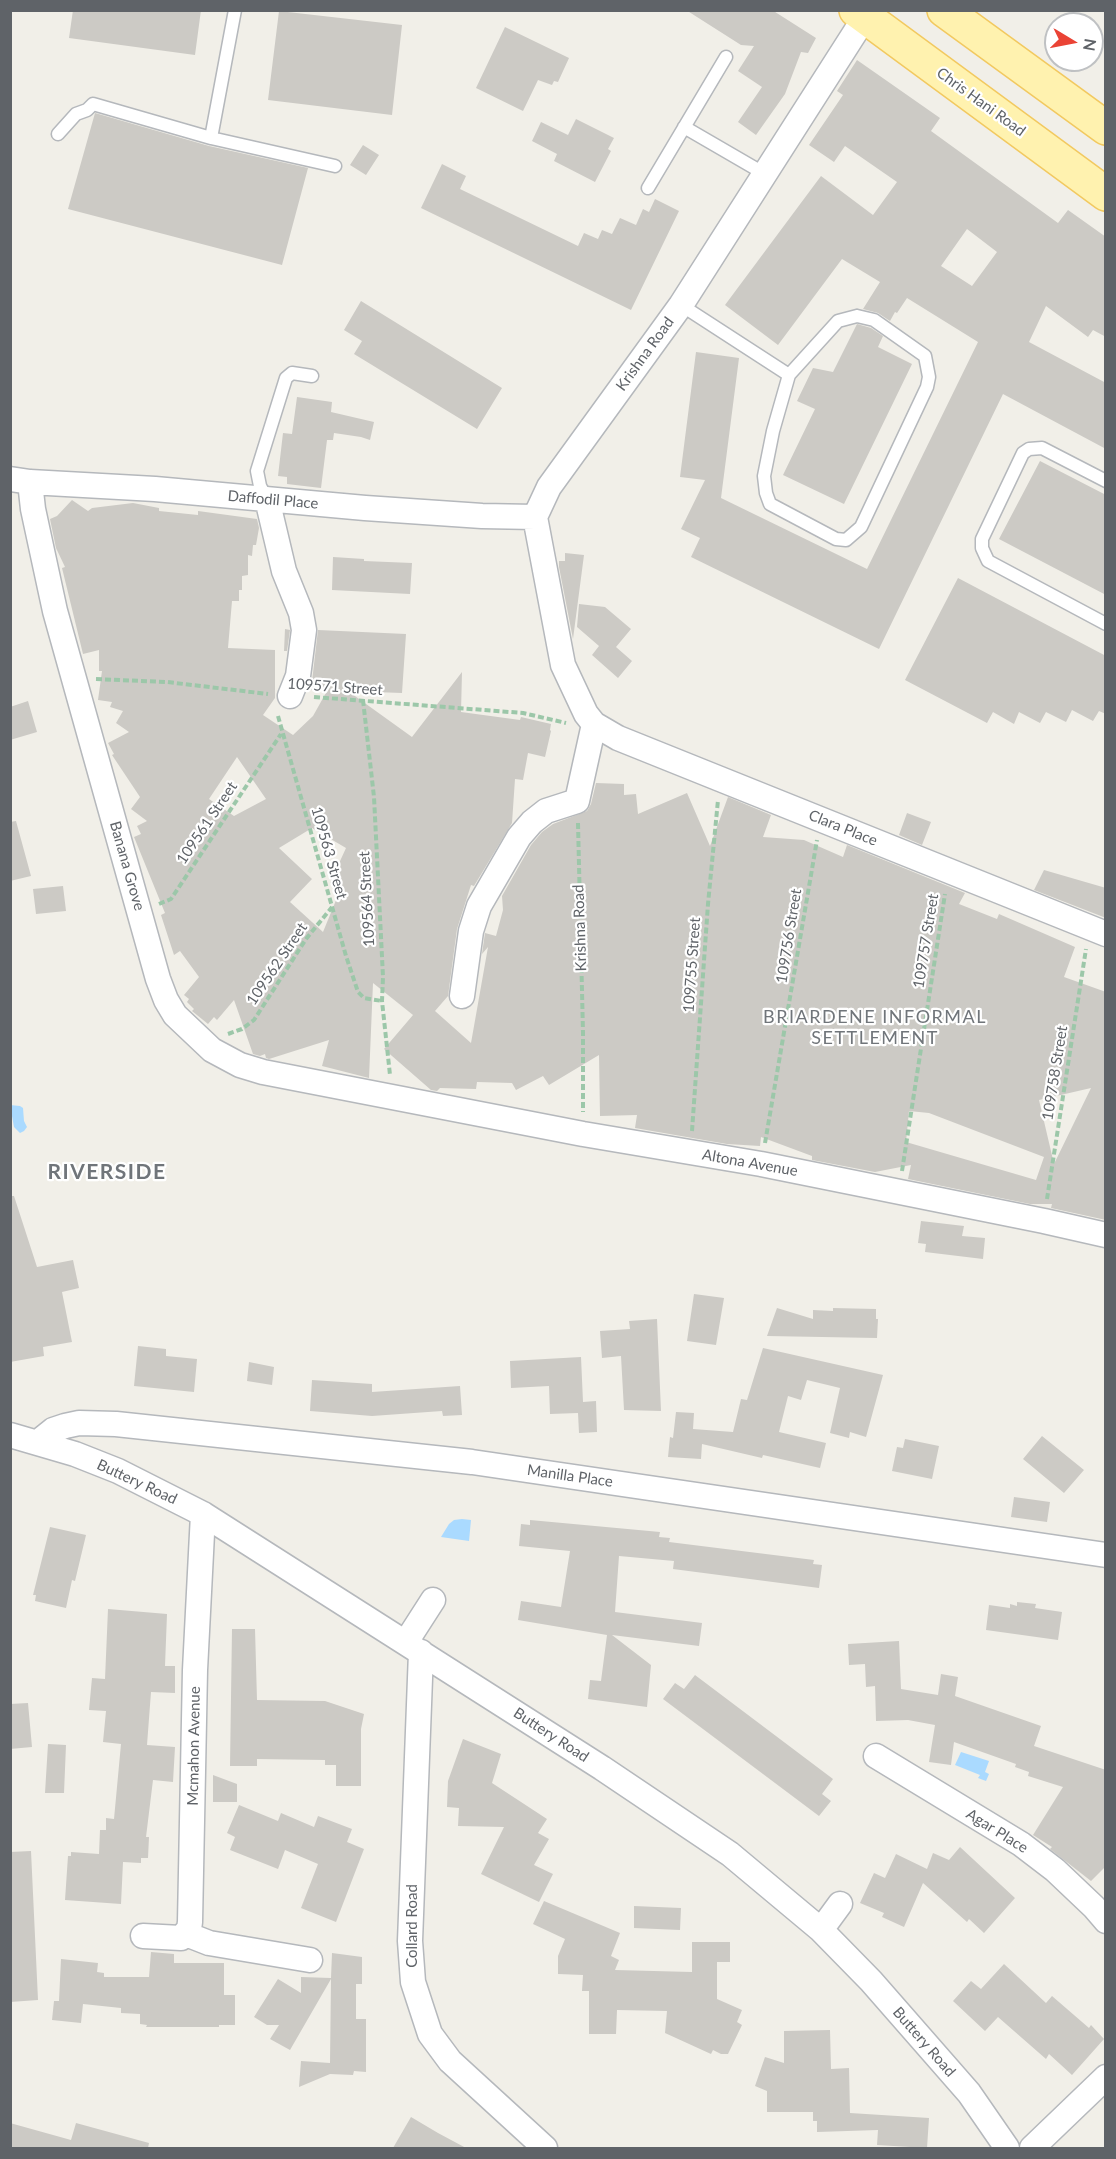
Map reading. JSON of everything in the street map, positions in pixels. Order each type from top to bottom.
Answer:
[{"type":"main road","points":[[944,10],[973,25],[1106,128]]},
{"type":"main road","name":"Chris Hani Road","points":[[861,14],[1106,194]]},
{"type":"street","name":"Krishna Road","points":[[535,517],[549,487],[681,304],[765,174],[861,14]]},
{"type":"street","name":"Daffodil Place","points":[[20,480],[483,516],[535,517]]},
{"type":"street","name":"Banana Grove","points":[[20,480],[33,509],[55,612],[158,979],[175,1015],[205,1043],[225,1058],[240,1065],[263,1072],[394,1097]]},
{"type":"street","points":[[267,499],[284,571],[301,614],[304,630],[298,676],[282,695]]},
{"type":"street","points":[[462,996],[471,931],[479,906],[519,837],[532,822],[546,811],[577,801],[591,723],[563,665],[535,517]]},
{"type":"street","name":"Clara Place","points":[[591,723],[618,738],[720,780],[820,818],[1097,931]]},
{"type":"street","name":"Altona Avenue","points":[[394,1097],[583,1134],[762,1164],[1106,1235]]},
{"type":"street","name":"Manilla Place","points":[[38,1442],[53,1430],[79,1423],[140,1426],[472,1462],[1106,1555]]},
{"type":"street","name":"Buttery Road","points":[[10,1435],[38,1442],[118,1471],[202,1514],[602,1768],[730,1854],[821,1930],[914,2029],[969,2093],[1007,2148]]},
{"type":"street","name":"Mcmahon Avenue","points":[[186,1934],[190,1922],[195,1670],[202,1514]]},
{"type":"street","points":[[413,1647],[433,1600]]},
{"type":"street","name":"Collard Road","points":[[413,1647],[410,1941],[413,1982],[430,2034],[450,2061],[545,2148]]},
{"type":"street","name":"Agar Place","points":[[876,1756],[1021,1844],[1055,1870],[1106,1921]]},
{"type":"street","points":[[821,1930],[840,1904]]},
{"type":"street","points":[[143,1936],[181,1938],[186,1934],[209,1943],[310,1960]]},
{"type":"street","points":[[1032,2148],[1106,2077]]},
{"type":"lane","points":[[211,138],[235,10]]},
{"type":"lane","points":[[648,188],[726,57]]},
{"type":"lane","points":[[58,134],[76,114],[87,110],[93,104],[211,138],[335,166]]},
{"type":"lane","points":[[684,127],[765,174]]},
{"type":"lane","points":[[681,304],[789,375]]},
{"type":"lane","points":[[857,316],[874,320],[925,356],[929,377],[927,387],[861,527],[846,540],[836,539],[770,504],[766,493],[764,476],[766,464],[789,375],[838,321],[857,316]]},
{"type":"lane","points":[[267,499],[260,486],[257,471],[286,378],[292,373],[312,376]]},
{"type":"lane","points":[[1106,481],[1042,448],[1029,449],[1023,453],[982,539],[982,548],[988,561],[1106,624]]},
{"type":"path","name":"109571 Street","points":[[73,678],[167,682],[282,695],[523,713],[591,723]]},
{"type":"path","name":"109563 Street","points":[[282,695],[282,733],[358,992],[362,997],[382,1001]]},
{"type":"path","name":"109564 Street","points":[[363,700],[374,797],[383,977],[382,1001],[394,1097]]},
{"type":"path","name":"109561 Street","points":[[141,913],[171,898],[282,733]]},
{"type":"path","name":"109755 Street","points":[[690,1152],[708,904],[720,780]]},
{"type":"path","name":"Krishna Road","points":[[577,801],[583,1033],[583,1134]]},
{"type":"path","name":"109756 Street","points":[[762,1164],[820,818]]},
{"type":"path","name":"109757 Street","points":[[899,1193],[949,870]]},
{"type":"path","name":"109562 Street","points":[[205,1043],[242,1029],[254,1020],[306,939],[332,907]]},
{"type":"path","name":"109758 Street","points":[[1044,1221],[1097,931]]},
{"type":"water","points":[[10,1105],[23,1108],[27,1127],[20,1133],[14,1127]]},
{"type":"water","points":[[454,1520],[471,1520],[469,1541],[441,1537],[449,1524]]},
{"type":"water","points":[[961,1752],[989,1761],[985,1772],[989,1774],[986,1781],[978,1778],[980,1775],[955,1765]]},
{"type":"building","points":[[73,10],[201,10],[195,55],[69,38]]},
{"type":"building","points":[[686,10],[772,10],[816,38],[808,53],[801,52],[785,94],[756,135],[738,122],[762,87],[738,71],[754,46],[741,45]]},
{"type":"building","points":[[279,11],[402,25],[392,115],[268,100]]},
{"type":"building","points":[[505,27],[569,58],[558,82],[554,81],[552,85],[538,80],[523,111],[476,88]]},
{"type":"building","points":[[857,60],[940,118],[931,131],[1058,223],[1068,210],[1106,237],[1106,337],[1093,330],[1088,337],[1046,306],[1029,342],[1106,383],[1106,449],[1003,394],[879,649],[691,557],[700,538],[681,529],[705,480],[680,477],[696,352],[739,358],[721,498],[867,569],[978,342],[907,298],[890,321],[878,313],[863,309],[880,282],[842,259],[778,345],[725,305],[821,176],[873,215],[897,182],[845,146],[834,162],[809,145],[843,95],[837,91]],"holes":[[[967,229],[997,252],[972,286],[941,266]]]},
{"type":"building","points":[[95,113],[209,146],[308,168],[282,265],[68,209]]},
{"type":"building","points":[[576,119],[614,138],[608,149],[611,151],[595,182],[554,161],[557,154],[532,141],[541,122],[568,135]]},
{"type":"building","points":[[363,145],[379,155],[366,175],[350,165]]},
{"type":"building","points":[[442,164],[466,176],[460,189],[578,246],[584,233],[598,239],[602,230],[612,234],[620,218],[636,225],[643,209],[649,212],[655,199],[679,211],[631,310],[421,208]]},
{"type":"building","points":[[361,301],[502,388],[477,429],[354,354],[362,341],[344,330]]},
{"type":"building","points":[[857,324],[871,328],[883,336],[878,347],[912,364],[844,504],[783,475],[815,409],[797,401],[813,368],[833,372]]},
{"type":"building","points":[[297,397],[332,402],[331,412],[374,422],[370,440],[334,433],[333,440],[327,440],[321,488],[287,484],[287,477],[278,476],[283,433],[292,434]]},
{"type":"building","points":[[1040,461],[1106,495],[1106,595],[999,539]]},
{"type":"building","points":[[72,500],[88,511],[92,508],[133,503],[159,508],[159,511],[198,515],[198,511],[257,519],[259,528],[252,556],[248,555],[248,575],[242,576],[239,601],[232,601],[228,648],[275,650],[275,698],[263,715],[293,735],[313,716],[327,691],[311,690],[318,630],[406,634],[402,693],[348,691],[412,737],[462,672],[461,712],[520,720],[521,717],[551,724],[545,757],[528,753],[523,780],[515,779],[512,823],[474,886],[471,885],[457,929],[448,996],[435,1011],[471,1043],[488,947],[482,954],[485,933],[496,936],[503,910],[502,896],[531,845],[542,832],[553,824],[587,811],[596,783],[624,784],[624,795],[636,794],[638,814],[687,793],[710,846],[728,797],[771,815],[763,837],[804,840],[843,857],[847,845],[965,893],[959,904],[997,919],[999,914],[1075,947],[1064,977],[1106,992],[1106,1220],[1051,1208],[1052,1204],[1030,1204],[908,1179],[911,1165],[875,1172],[812,1160],[812,1156],[761,1137],[760,1146],[727,1144],[635,1128],[637,1115],[600,1116],[599,1055],[549,1085],[543,1076],[516,1090],[512,1083],[477,1082],[476,1089],[431,1090],[384,1049],[413,1015],[373,983],[369,1078],[322,1066],[329,1040],[269,1059],[265,1054],[260,1056],[253,1054],[234,1000],[217,1020],[214,1017],[208,1024],[192,1011],[194,1009],[187,1002],[189,999],[184,995],[199,977],[180,951],[174,955],[161,915],[165,913],[134,837],[141,834],[137,826],[147,821],[131,809],[140,797],[112,755],[114,754],[108,743],[129,732],[116,723],[123,711],[110,707],[112,702],[98,700],[102,671],[99,671],[99,650],[83,654],[62,568],[65,567],[56,548],[50,519],[57,516]],"holes":[[[237,757],[266,799],[234,816],[209,799]],[[312,828],[346,848],[330,883],[341,888],[323,932],[290,902],[312,879],[279,848]],[[1091,1088],[1054,1164],[1039,1100]],[[909,1111],[929,1113],[1044,1157],[1036,1180],[906,1142]]]},
{"type":"building","points":[[565,553],[584,555],[573,639],[559,567],[559,561],[565,561]]},
{"type":"building","points":[[333,557],[412,563],[410,594],[332,590]]},
{"type":"building","points":[[958,578],[1106,656],[1106,714],[1099,711],[1093,721],[1072,710],[1066,722],[1046,712],[1040,723],[1019,712],[1014,724],[993,712],[987,723],[905,680]]},
{"type":"building","points":[[579,604],[605,607],[631,629],[616,647],[632,661],[618,678],[592,655],[599,646],[577,627]]},
{"type":"building","points":[[285,629],[290,630],[287,651],[284,651]]},
{"type":"building","points":[[28,701],[37,732],[10,740],[10,707]]},
{"type":"building","points":[[907,813],[931,822],[922,845],[899,835]]},
{"type":"building","points":[[16,821],[31,876],[10,881],[10,822]]},
{"type":"building","points":[[1044,870],[1106,888],[1106,918],[1034,890]]},
{"type":"building","points":[[63,886],[66,911],[36,914],[33,889]]},
{"type":"building","points":[[10,1196],[14,1196],[37,1267],[73,1260],[79,1288],[62,1292],[72,1342],[43,1347],[44,1356],[10,1362]]},
{"type":"building","points":[[921,1221],[964,1226],[962,1236],[985,1238],[983,1259],[925,1252],[926,1244],[918,1243]]},
{"type":"building","points":[[694,1294],[724,1298],[716,1345],[687,1341]]},
{"type":"building","points":[[777,1308],[813,1319],[813,1310],[876,1309],[877,1338],[767,1336]]},
{"type":"building","points":[[657,1319],[661,1411],[624,1410],[621,1356],[602,1358],[600,1331],[630,1329],[629,1321]]},
{"type":"building","points":[[138,1346],[166,1349],[166,1356],[197,1359],[194,1392],[134,1386]]},
{"type":"building","points":[[763,1348],[883,1375],[866,1437],[850,1432],[849,1438],[830,1433],[840,1388],[807,1380],[801,1400],[788,1396],[779,1432],[826,1443],[820,1468],[702,1444],[701,1459],[668,1457],[676,1412],[694,1413],[693,1429],[733,1432],[741,1399],[747,1400]]},
{"type":"building","points":[[581,1357],[583,1402],[596,1401],[597,1432],[579,1433],[578,1413],[550,1414],[549,1386],[511,1388],[510,1361]]},
{"type":"building","points":[[249,1362],[274,1367],[272,1385],[247,1381]]},
{"type":"building","points":[[312,1380],[372,1384],[372,1392],[460,1386],[462,1415],[443,1416],[442,1411],[372,1416],[310,1411]]},
{"type":"building","points":[[1042,1436],[1084,1470],[1064,1493],[1023,1459]]},
{"type":"building","points":[[905,1439],[939,1446],[932,1479],[892,1471],[897,1447],[903,1448]]},
{"type":"building","points":[[1014,1497],[1050,1502],[1047,1522],[1011,1517]]},
{"type":"building","points":[[530,1520],[660,1532],[659,1537],[670,1538],[669,1542],[814,1560],[813,1564],[822,1565],[819,1588],[673,1569],[674,1561],[619,1556],[615,1612],[702,1623],[699,1646],[612,1635],[651,1665],[647,1707],[588,1699],[590,1680],[601,1681],[607,1635],[518,1620],[521,1601],[561,1607],[570,1551],[519,1546],[521,1524],[530,1525]]},
{"type":"building","points":[[50,1527],[86,1535],[66,1608],[35,1601],[36,1595],[33,1595]]},
{"type":"building","points":[[1017,1602],[1036,1604],[1035,1608],[1062,1612],[1058,1640],[986,1630],[989,1605],[1010,1608],[1010,1604],[1017,1606]]},
{"type":"building","points":[[108,1609],[167,1614],[165,1666],[175,1666],[175,1693],[151,1692],[147,1745],[175,1747],[173,1782],[153,1780],[146,1837],[149,1837],[148,1858],[141,1858],[141,1863],[123,1862],[121,1904],[65,1900],[68,1856],[71,1856],[71,1852],[99,1854],[100,1830],[106,1830],[106,1818],[114,1819],[121,1744],[103,1742],[106,1711],[89,1710],[92,1678],[105,1679]]},
{"type":"building","points":[[232,1629],[255,1629],[257,1700],[325,1701],[364,1714],[361,1729],[361,1786],[336,1786],[336,1765],[325,1765],[325,1760],[257,1759],[257,1766],[230,1766]]},
{"type":"building","points":[[899,1641],[901,1689],[938,1695],[941,1674],[958,1677],[955,1696],[1041,1726],[1034,1746],[1106,1770],[1106,1866],[1091,1881],[1050,1849],[1052,1847],[1033,1835],[1063,1787],[1028,1776],[1029,1772],[1015,1767],[1016,1764],[954,1742],[951,1765],[929,1762],[935,1725],[908,1720],[876,1721],[875,1686],[866,1687],[865,1664],[849,1665],[848,1644]]},
{"type":"building","points":[[695,1675],[833,1779],[822,1794],[831,1801],[819,1816],[663,1699],[675,1683],[684,1689]]},
{"type":"building","points":[[28,1703],[32,1747],[10,1749],[10,1704]]},
{"type":"building","points":[[463,1739],[501,1754],[492,1783],[547,1819],[538,1833],[549,1839],[534,1865],[553,1874],[539,1902],[481,1874],[504,1827],[458,1826],[459,1808],[447,1807],[448,1781]]},
{"type":"building","points":[[48,1744],[66,1745],[64,1793],[45,1793]]},
{"type":"building","points":[[213,1775],[237,1784],[237,1802],[213,1802]]},
{"type":"building","points":[[239,1805],[278,1821],[281,1813],[314,1827],[318,1816],[352,1829],[347,1842],[364,1849],[336,1922],[301,1908],[318,1864],[285,1850],[278,1869],[230,1850],[235,1837],[227,1833]]},
{"type":"building","points":[[960,1847],[1015,1898],[984,1933],[969,1919],[967,1922],[923,1883],[904,1927],[882,1917],[884,1913],[860,1903],[874,1873],[885,1878],[896,1854],[927,1869],[933,1853],[949,1860]]},
{"type":"building","points":[[31,1851],[38,2000],[10,2002],[10,1852]]},
{"type":"building","points":[[544,1901],[620,1933],[611,1956],[619,1960],[615,1970],[692,1972],[692,1942],[730,1942],[730,1962],[717,1962],[717,1999],[742,2010],[737,2022],[742,2025],[728,2054],[721,2054],[713,2050],[711,2054],[665,2033],[667,2011],[617,2010],[616,2034],[589,2034],[589,1991],[582,1991],[583,1975],[558,1974],[558,1956],[565,1939],[533,1924]]},
{"type":"building","points":[[634,1906],[681,1908],[680,1930],[634,1928]]},
{"type":"building","points":[[151,1952],[174,1954],[174,1963],[224,1963],[224,1995],[235,1995],[235,2025],[146,2027],[147,2025],[140,2024],[140,2014],[121,2013],[121,2008],[83,2004],[81,2023],[52,2020],[54,2001],[59,2001],[61,1959],[98,1963],[97,1972],[104,1973],[104,1977],[149,1977]]},
{"type":"building","points":[[332,1953],[362,1957],[362,1984],[356,1984],[356,2019],[366,2019],[366,2072],[354,2071],[353,2075],[330,2074],[299,2087],[301,2061],[330,2063],[331,1979],[290,2050],[270,2039],[279,2025],[267,2025],[254,2017],[278,1979],[301,1993],[301,1977],[331,1978]]},
{"type":"building","points":[[1004,1964],[1046,2003],[1052,1996],[1089,2028],[1091,2025],[1104,2039],[1072,2075],[1049,2054],[1046,2059],[998,2017],[985,2031],[953,2001],[971,1981],[981,1989]]},
{"type":"building","points":[[830,2030],[831,2069],[849,2068],[850,2113],[929,2118],[927,2148],[877,2145],[878,2130],[817,2132],[817,2121],[813,2121],[813,2112],[767,2112],[767,2091],[755,2086],[765,2057],[784,2063],[784,2031]]},
{"type":"building","points":[[411,2117],[438,2133],[466,2148],[393,2148]]},
{"type":"building","points":[[10,2123],[71,2140],[76,2123],[149,2143],[148,2148],[10,2148]]},
{"type":"district","name":"BRIARDENE INFORMAL SETTLEMENT","points":[[875,1027]]},
{"type":"district","name":"RIVERSIDE","points":[[107,1172]]}]
